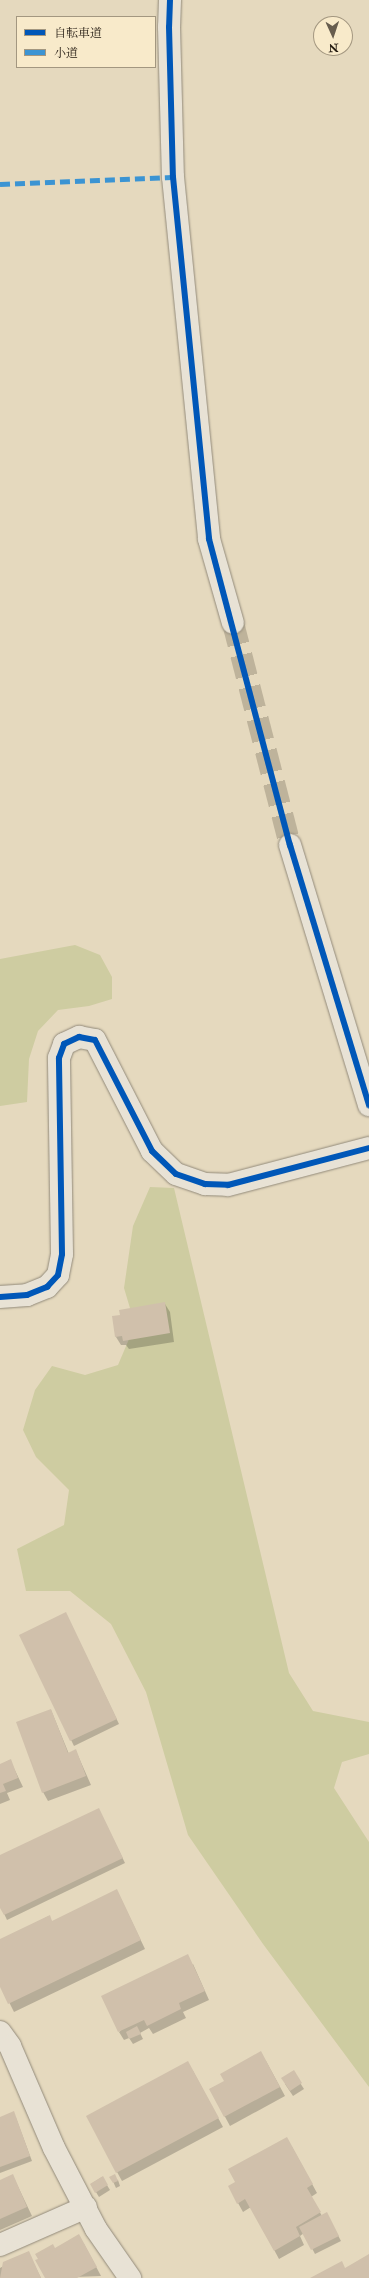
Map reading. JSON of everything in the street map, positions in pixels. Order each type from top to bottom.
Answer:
[{"type":"street","points":[[170,0],[168,27],[175,200],[209,539],[233,623]]},
{"type":"street","points":[[290,845],[369,1105]]},
{"type":"street","points":[[0,1297],[27,1295],[47,1287],[58,1274],[62,1254],[59,1058],[64,1044],[78,1037],[95,1040],[152,1151],[176,1174],[205,1184],[228,1185],[369,1148]]},
{"type":"street","points":[[0,2032],[10,2046],[54,2148],[86,2207],[96,2229],[130,2278]]},
{"type":"street","points":[[0,2245],[86,2207]]},
{"type":"shaded area","points":[[75,945],[100,955],[112,977],[112,999],[89,1006],[58,1010],[38,1031],[29,1059],[27,1102],[0,1106],[0,959]]},
{"type":"shaded area","points":[[150,1187],[174,1188],[289,1673],[313,1711],[369,1722],[369,1754],[342,1762],[334,1788],[369,1842],[369,2087],[263,1944],[188,1835],[146,1692],[111,1624],[70,1591],[26,1591],[17,1549],[64,1525],[69,1490],[36,1457],[23,1430],[35,1390],[52,1366],[85,1375],[118,1365],[135,1325],[124,1288],[133,1226]]},
{"type":"building","points":[[165,1302],[170,1333],[123,1341],[122,1336],[115,1337],[112,1316],[120,1315],[119,1310]]},
{"type":"building","points":[[66,1612],[117,1719],[70,1741],[19,1635]]},
{"type":"building","points":[[51,1709],[68,1753],[76,1749],[86,1776],[42,1793],[16,1722]]},
{"type":"building","points":[[11,1759],[18,1778],[3,1784],[6,1791],[0,1793],[0,1764]]},
{"type":"building","points":[[99,1808],[123,1858],[4,1915],[0,1908],[0,1855]]},
{"type":"building","points":[[117,1889],[141,1940],[8,2004],[0,1987],[0,1939],[50,1915],[52,1921]]},
{"type":"building","points":[[188,1954],[205,1991],[179,2003],[181,2009],[147,2026],[144,2020],[118,2032],[101,1996]]},
{"type":"building","points":[[137,2026],[141,2034],[129,2039],[126,2032]]},
{"type":"building","points":[[261,2051],[280,2087],[224,2117],[209,2089],[224,2081],[220,2074]]},
{"type":"building","points":[[188,2061],[219,2118],[116,2173],[86,2116]]},
{"type":"building","points":[[294,2070],[302,2083],[290,2091],[281,2078]]},
{"type":"building","points":[[14,2111],[30,2156],[0,2167],[0,2117]]},
{"type":"building","points":[[287,2137],[313,2184],[307,2188],[321,2212],[296,2227],[300,2236],[274,2251],[245,2199],[237,2204],[228,2186],[235,2182],[228,2169]]},
{"type":"building","points":[[13,2174],[27,2207],[0,2219],[0,2180]]},
{"type":"building","points":[[115,2174],[118,2181],[113,2183],[109,2177]]},
{"type":"building","points":[[103,2176],[108,2185],[95,2193],[90,2184]]},
{"type":"building","points":[[327,2212],[339,2236],[311,2250],[299,2227]]},
{"type":"building","points":[[79,2234],[97,2267],[77,2278],[45,2278],[35,2260],[38,2259],[35,2254],[53,2244],[55,2248]]},
{"type":"building","points":[[29,2251],[41,2278],[0,2278],[3,2262]]},
{"type":"building","points":[[369,2254],[369,2278],[310,2278],[342,2261],[345,2268]]},
{"type":"tunnel","points":[[233,623],[290,845]]},
{"type":"marked path","points":[[0,184],[173,177]]},
{"type":"cycle path","points":[[170,0],[169,27],[173,177],[209,539],[290,845],[369,1105]]},
{"type":"cycle path","points":[[0,1297],[27,1295],[47,1287],[58,1275],[62,1254],[59,1058],[64,1044],[79,1037],[95,1040],[152,1151],[176,1174],[205,1184],[228,1185],[369,1148]]}]
